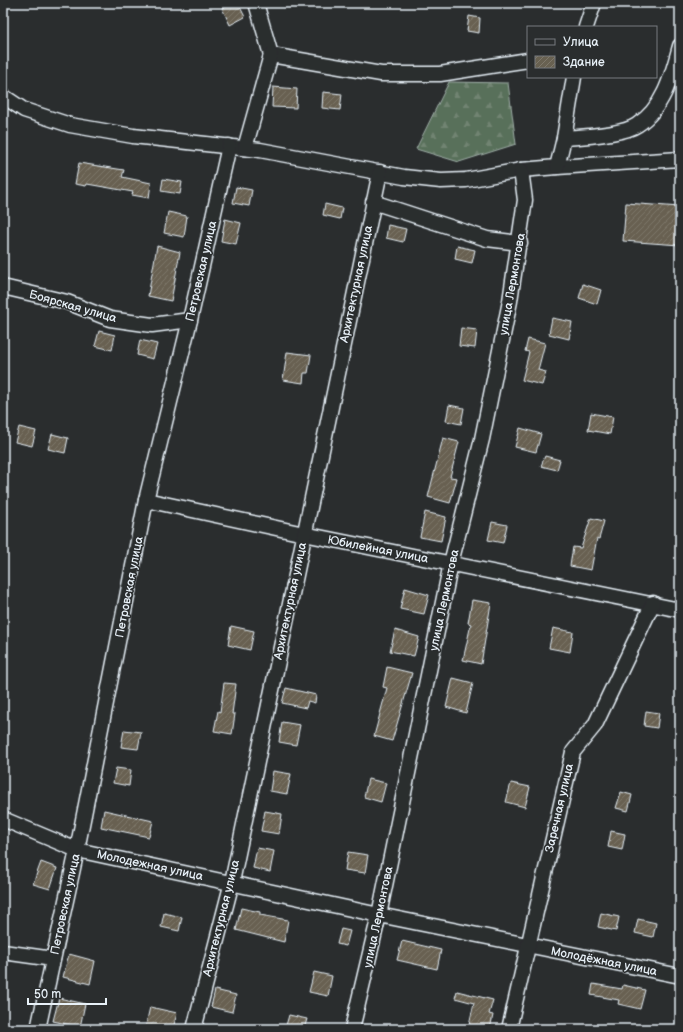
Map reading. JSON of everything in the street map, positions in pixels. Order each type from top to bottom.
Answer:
[{"type":"street","points":[[245,148],[271,55],[256,3]]},
{"type":"street","points":[[586,26],[594,3]]},
{"type":"street","points":[[564,138],[606,134],[636,126],[659,106],[674,67],[680,46]]},
{"type":"street","points":[[271,55],[381,74],[440,74],[527,60]]},
{"type":"street","points":[[557,167],[564,138],[574,78]]},
{"type":"street","points":[[3,96],[24,110],[70,125],[133,136],[245,148],[380,172],[441,181],[466,180],[521,170],[680,159]]},
{"type":"street","name":"Петровская улица","points":[[38,1029],[77,850],[146,500],[190,320],[229,146]]},
{"type":"street","name":"улица Лермонтова","points":[[352,1029],[379,915],[451,563],[482,439],[520,243],[525,200],[521,170]]},
{"type":"street","name":"Архитектурная улица","points":[[194,1029],[232,882],[380,172]]},
{"type":"street","points":[[373,202],[487,239],[520,243]]},
{"type":"street","name":"Боярская улица","points":[[3,288],[67,302],[110,319],[152,325],[190,320]]},
{"type":"street","name":"Юбилейная улица","points":[[146,500],[304,534],[653,603],[680,610]]},
{"type":"street","name":"Заречная улица","points":[[509,1029],[573,752],[595,725],[653,603]]},
{"type":"street","name":"Молодежная улица","points":[[3,819],[77,850],[232,882],[379,915]]},
{"type":"street","name":"Молодёжная улица","points":[[379,915],[680,976]]},
{"type":"street","points":[[3,952],[53,959]]},
{"type":"green space","points":[[449,82],[508,83],[516,144],[459,162],[416,149]]},
{"type":"building","points":[[231,3],[238,3],[245,17],[230,25],[222,8]]},
{"type":"building","points":[[469,16],[480,18],[479,33],[467,31]]},
{"type":"building","points":[[273,87],[297,89],[296,108],[272,107]]},
{"type":"building","points":[[323,92],[342,94],[340,110],[322,108]]},
{"type":"building","points":[[79,163],[124,170],[122,177],[151,183],[149,198],[132,195],[133,192],[87,184],[86,186],[75,184]]},
{"type":"building","points":[[163,179],[182,182],[180,194],[161,191]]},
{"type":"building","points":[[236,187],[252,190],[249,206],[233,203]]},
{"type":"building","points":[[626,203],[680,207],[680,245],[623,241]]},
{"type":"building","points":[[325,204],[342,208],[340,219],[323,215]]},
{"type":"building","points":[[168,212],[187,216],[184,237],[164,233]]},
{"type":"building","points":[[225,219],[241,223],[236,244],[221,241]]},
{"type":"building","points":[[388,225],[406,229],[403,242],[386,238]]},
{"type":"building","points":[[157,246],[180,252],[171,301],[148,296]]},
{"type":"building","points":[[457,246],[475,250],[472,263],[455,259]]},
{"type":"building","points":[[583,284],[601,290],[597,304],[579,298]]},
{"type":"building","points":[[552,318],[572,322],[569,339],[549,334]]},
{"type":"building","points":[[461,328],[477,330],[475,348],[459,346]]},
{"type":"building","points":[[99,331],[115,335],[112,350],[95,346]]},
{"type":"building","points":[[528,339],[545,343],[538,370],[546,372],[542,385],[522,380],[529,352],[525,351]]},
{"type":"building","points":[[140,340],[157,344],[153,359],[137,355]]},
{"type":"building","points":[[287,352],[311,355],[308,373],[304,373],[303,383],[283,380]]},
{"type":"building","points":[[449,405],[464,408],[461,424],[446,421]]},
{"type":"building","points":[[591,413],[613,417],[610,434],[588,430]]},
{"type":"building","points":[[19,427],[36,431],[32,446],[15,442]]},
{"type":"building","points":[[520,428],[541,434],[536,452],[515,447]]},
{"type":"building","points":[[52,434],[68,438],[65,453],[48,449]]},
{"type":"building","points":[[443,438],[459,442],[450,477],[457,478],[450,503],[428,497]]},
{"type":"building","points":[[545,456],[560,460],[557,470],[541,466]]},
{"type":"building","points":[[425,512],[446,517],[441,541],[420,537]]},
{"type":"building","points":[[591,518],[604,521],[599,539],[597,538],[591,570],[570,566],[573,547],[581,548]]},
{"type":"building","points":[[492,522],[507,525],[503,543],[488,540]]},
{"type":"building","points":[[405,588],[429,595],[424,614],[400,609]]},
{"type":"building","points":[[472,600],[491,603],[481,664],[463,660],[471,624],[468,623]]},
{"type":"building","points":[[231,626],[254,631],[250,650],[228,645]]},
{"type":"building","points":[[553,628],[573,632],[570,652],[549,648]]},
{"type":"building","points":[[395,630],[419,637],[414,656],[390,651]]},
{"type":"building","points":[[387,667],[412,673],[392,741],[374,736],[387,688],[383,687]]},
{"type":"building","points":[[453,678],[473,683],[466,713],[446,707]]},
{"type":"building","points":[[224,683],[236,684],[232,714],[235,714],[232,734],[214,731],[218,711],[220,712]]},
{"type":"building","points":[[286,688],[316,695],[315,703],[308,701],[306,708],[282,703]]},
{"type":"building","points":[[646,711],[659,713],[657,728],[644,726]]},
{"type":"building","points":[[282,722],[300,725],[296,745],[279,742]]},
{"type":"building","points":[[124,730],[141,732],[138,749],[121,747]]},
{"type":"building","points":[[116,768],[131,770],[129,786],[113,783]]},
{"type":"building","points":[[273,771],[291,774],[287,794],[270,791]]},
{"type":"building","points":[[368,779],[386,783],[381,802],[364,797]]},
{"type":"building","points":[[511,783],[530,787],[525,807],[506,802]]},
{"type":"building","points":[[621,792],[632,795],[628,811],[616,808]]},
{"type":"building","points":[[104,810],[153,821],[149,837],[101,827]]},
{"type":"building","points":[[265,811],[282,814],[279,834],[261,831]]},
{"type":"building","points":[[611,831],[625,834],[622,850],[608,847]]},
{"type":"building","points":[[257,848],[274,851],[270,872],[253,868]]},
{"type":"building","points":[[348,852],[368,855],[365,873],[345,870]]},
{"type":"building","points":[[41,862],[57,868],[50,889],[33,884]]},
{"type":"building","points":[[241,908],[260,912],[260,915],[288,920],[284,942],[236,930]]},
{"type":"building","points":[[164,913],[182,917],[179,931],[161,927]]},
{"type":"building","points":[[601,913],[619,917],[616,931],[598,927]]},
{"type":"building","points":[[638,919],[656,923],[653,937],[635,933]]},
{"type":"building","points":[[341,929],[350,931],[346,946],[337,944]]},
{"type":"building","points":[[402,941],[441,950],[437,969],[397,960]]},
{"type":"building","points":[[69,954],[95,961],[90,984],[63,977]]},
{"type":"building","points":[[314,972],[332,976],[328,996],[309,992]]},
{"type":"building","points":[[593,984],[622,989],[623,985],[645,990],[640,1009],[618,1004],[619,1000],[591,995]]},
{"type":"building","points":[[215,990],[236,995],[232,1012],[211,1007]]},
{"type":"building","points":[[457,991],[493,1000],[489,1014],[493,1015],[490,1029],[468,1029],[474,1003],[455,998]]},
{"type":"building","points":[[59,998],[85,1004],[80,1027],[53,1021]]},
{"type":"building","points":[[150,1007],[177,1013],[173,1029],[145,1029]]},
{"type":"building","points":[[289,1015],[307,1019],[304,1029],[285,1029]]}]
